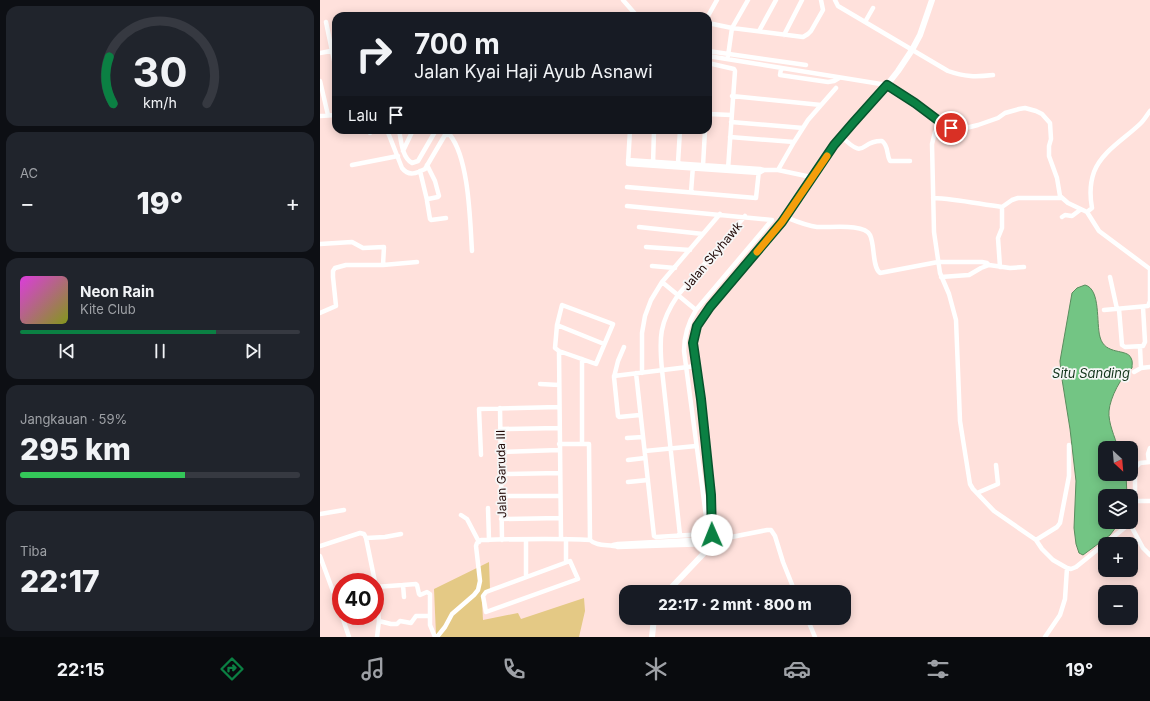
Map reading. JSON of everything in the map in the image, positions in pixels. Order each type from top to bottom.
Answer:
[{"type":"street","points":[[710,12],[717,0]]},
{"type":"street","points":[[728,56],[732,28],[748,0]]},
{"type":"street","points":[[759,31],[776,0]]},
{"type":"street","points":[[784,35],[802,0]]},
{"type":"street","points":[[712,24],[732,28],[803,37],[808,34],[823,10],[821,0]]},
{"type":"street","points":[[835,0],[838,6],[948,71],[972,77],[994,75]]},
{"type":"street","points":[[674,585],[708,549],[711,541],[711,495],[701,399],[693,343],[695,332],[710,307],[784,220],[811,177],[841,136],[887,85],[912,50],[925,24],[932,0]]},
{"type":"street","points":[[626,1],[634,12]]},
{"type":"street","points":[[865,22],[873,8]]},
{"type":"street","points":[[326,22],[332,43]]},
{"type":"street","points":[[320,53],[332,50]]},
{"type":"street","points":[[712,52],[781,69],[887,85],[951,128],[966,128],[998,118],[1005,113],[1025,108],[1042,114],[1047,118],[1051,128],[1049,156],[1062,198],[1068,203],[1086,212],[1099,231],[1150,269],[1150,304],[1143,307],[1104,310]]},
{"type":"street","points":[[712,56],[728,56],[804,64],[801,72]]},
{"type":"street","points":[[712,65],[734,70],[728,169]]},
{"type":"street","points":[[781,69],[780,75],[828,82],[839,78]]},
{"type":"street","points":[[320,81],[328,115]]},
{"type":"street","points":[[778,170],[803,128],[836,88]]},
{"type":"street","points":[[732,96],[821,105]]},
{"type":"street","points":[[1086,212],[1092,208],[1090,199],[1092,181],[1097,166],[1111,148],[1141,123],[1150,111]]},
{"type":"street","points":[[712,114],[731,115]]},
{"type":"street","points":[[320,116],[332,115]]},
{"type":"street","points":[[730,122],[803,128]]},
{"type":"street","points":[[943,124],[935,132],[932,144],[934,232],[941,277],[949,294],[956,320],[960,421],[970,484],[994,511],[1036,540],[1042,549],[1054,560],[1067,568],[1071,569],[1076,567],[1124,529]]},
{"type":"street","points":[[389,134],[405,171],[412,174],[425,169],[445,135],[450,135],[459,154],[465,173],[472,251]]},
{"type":"street","points":[[400,134],[404,151],[410,162],[416,162],[434,134]]},
{"type":"street","points":[[404,151],[411,134]]},
{"type":"street","points":[[630,134],[628,160],[653,164],[728,169],[761,171],[778,170],[811,177]]},
{"type":"street","points":[[653,164],[654,134]]},
{"type":"street","points":[[678,163],[680,134]]},
{"type":"street","points":[[703,167],[705,134]]},
{"type":"street","points":[[841,136],[856,149],[861,149],[875,142],[882,141],[886,143],[887,155],[890,161],[910,161]]},
{"type":"street","points":[[730,137],[794,142]]},
{"type":"street","points":[[352,165],[398,156]]},
{"type":"street","points":[[653,164],[678,163],[694,166]]},
{"type":"street","points":[[427,165],[435,180],[439,196],[427,200]]},
{"type":"street","points":[[691,192],[694,166]]},
{"type":"street","points":[[627,187],[756,198],[761,171]]},
{"type":"street","points":[[420,172],[430,220],[446,218]]},
{"type":"street","points":[[933,198],[961,200],[975,204],[1002,207],[1018,198],[1062,198]]},
{"type":"street","points":[[627,206],[784,220],[816,227],[855,227],[865,229],[870,235],[873,244],[876,268],[880,273],[938,262],[982,262],[1000,267],[1024,267]]},
{"type":"street","points":[[1000,267],[998,238],[1002,228],[1002,207]]},
{"type":"street","points":[[1062,218],[1065,215],[1072,216],[1080,210]]},
{"type":"street","points":[[642,373],[641,342],[645,316],[651,300],[662,282],[720,214]]},
{"type":"street","name":"Jalan Skyhawk","points":[[680,535],[662,370],[660,345],[661,330],[669,308],[678,295],[745,216]]},
{"type":"street","points":[[636,374],[654,536],[705,534],[708,531],[684,351],[686,333],[689,322],[696,310],[772,220]]},
{"type":"street","points":[[639,227],[703,234]]},
{"type":"street","points":[[320,244],[352,242],[363,248],[384,247],[383,265]]},
{"type":"street","points":[[646,247],[690,250]]},
{"type":"street","points":[[320,313],[336,306],[333,277],[333,271],[335,268],[346,265],[383,265],[417,262]]},
{"type":"street","points":[[941,277],[969,275],[989,265]]},
{"type":"street","points":[[652,266],[675,268]]},
{"type":"street","points":[[1110,277],[1118,309],[1123,346],[1144,346],[1143,307]]},
{"type":"street","points":[[662,282],[696,310]]},
{"type":"street","points":[[562,305],[613,325],[596,364],[559,351],[555,348],[557,325],[562,305]]},
{"type":"street","points":[[557,325],[604,344]]},
{"type":"street","points":[[624,347],[614,376],[618,416],[640,415]]},
{"type":"street","points":[[1140,347],[1141,368]]},
{"type":"street","points":[[559,351],[560,518],[566,562]]},
{"type":"street","points":[[582,359],[582,444]]},
{"type":"street","points":[[614,376],[696,366]]},
{"type":"street","points":[[1134,372],[1141,368],[1150,367]]},
{"type":"street","points":[[540,384],[559,386]]},
{"type":"street","points":[[481,455],[478,410],[559,407]]},
{"type":"street","name":"Jalan Garuda III","points":[[500,408],[502,540]]},
{"type":"street","points":[[501,429],[559,428]]},
{"type":"street","points":[[627,438],[643,437]]},
{"type":"street","points":[[560,444],[589,444],[590,540]]},
{"type":"street","points":[[1036,540],[1060,524],[1069,476],[1069,445]]},
{"type":"street","points":[[645,451],[696,446]]},
{"type":"street","points":[[1135,489],[1135,468],[1140,463],[1149,462],[1148,454],[1150,448]]},
{"type":"street","points":[[501,452],[560,450]]},
{"type":"street","points":[[628,460],[645,458]]},
{"type":"street","points":[[977,493],[998,484],[996,465]]},
{"type":"street","points":[[501,474],[560,473]]},
{"type":"street","points":[[628,482],[648,480]]},
{"type":"street","points":[[501,496],[560,496]]},
{"type":"street","points":[[1138,501],[1150,502]]},
{"type":"street","points":[[488,508],[488,540]]},
{"type":"street","points":[[320,514],[344,510]]},
{"type":"street","points":[[461,515],[467,519],[479,542]]},
{"type":"street","points":[[502,519],[560,518]]},
{"type":"street","points":[[1133,529],[1143,548],[1150,555]]},
{"type":"street","points":[[384,586],[417,584],[418,594],[420,595],[428,592],[431,602],[429,616],[430,624],[436,637],[445,627],[452,614],[478,590],[480,582],[476,546],[479,542],[488,540],[563,539],[590,540],[595,544],[618,547],[711,541],[767,530],[771,530],[775,536],[792,585]]},
{"type":"street","points":[[320,546],[360,533],[364,534],[373,573]]},
{"type":"street","points":[[366,538],[401,534]]},
{"type":"street","points":[[526,540],[526,577]]},
{"type":"street","points":[[320,556],[332,591]]},
{"type":"street","points":[[571,561],[578,579],[486,612],[483,603],[484,593],[526,577],[571,561]]},
{"type":"street","points":[[1044,637],[1060,615],[1065,599],[1067,568]]},
{"type":"street","points":[[403,585],[404,597]]},
{"type":"street","points":[[384,622],[394,624],[400,621],[411,622],[416,616],[429,616]]},
{"type":"street","points":[[345,625],[349,637]]},
{"type":"street","points":[[377,637],[378,625]]},
{"type":"street","points":[[652,637],[653,625]]},
{"type":"street","points":[[810,625],[815,637]]},
{"type":"shaded area","points":[[489,562],[490,589],[482,601],[483,620],[518,613],[521,619],[584,598],[585,611],[579,637],[435,637],[434,589]]},
{"type":"water","name":"Situ Sanding","points":[[1085,285],[1094,293],[1100,337],[1106,347],[1125,353],[1132,359],[1132,368],[1124,376],[1111,400],[1109,416],[1116,441],[1098,441],[1098,481],[1126,481],[1127,489],[1098,489],[1098,529],[1115,529],[1107,537],[1098,537],[1098,544],[1083,555],[1079,553],[1076,544],[1074,528],[1076,481],[1060,361],[1072,293],[1077,288]]},
{"type":"slow traffic","points":[[757,252],[782,222],[811,177],[827,156]]},
{"type":"route","points":[[712,535],[711,495],[701,399],[693,343],[697,326],[710,307],[782,222],[834,145],[887,85],[915,103],[947,127],[951,128]]}]
